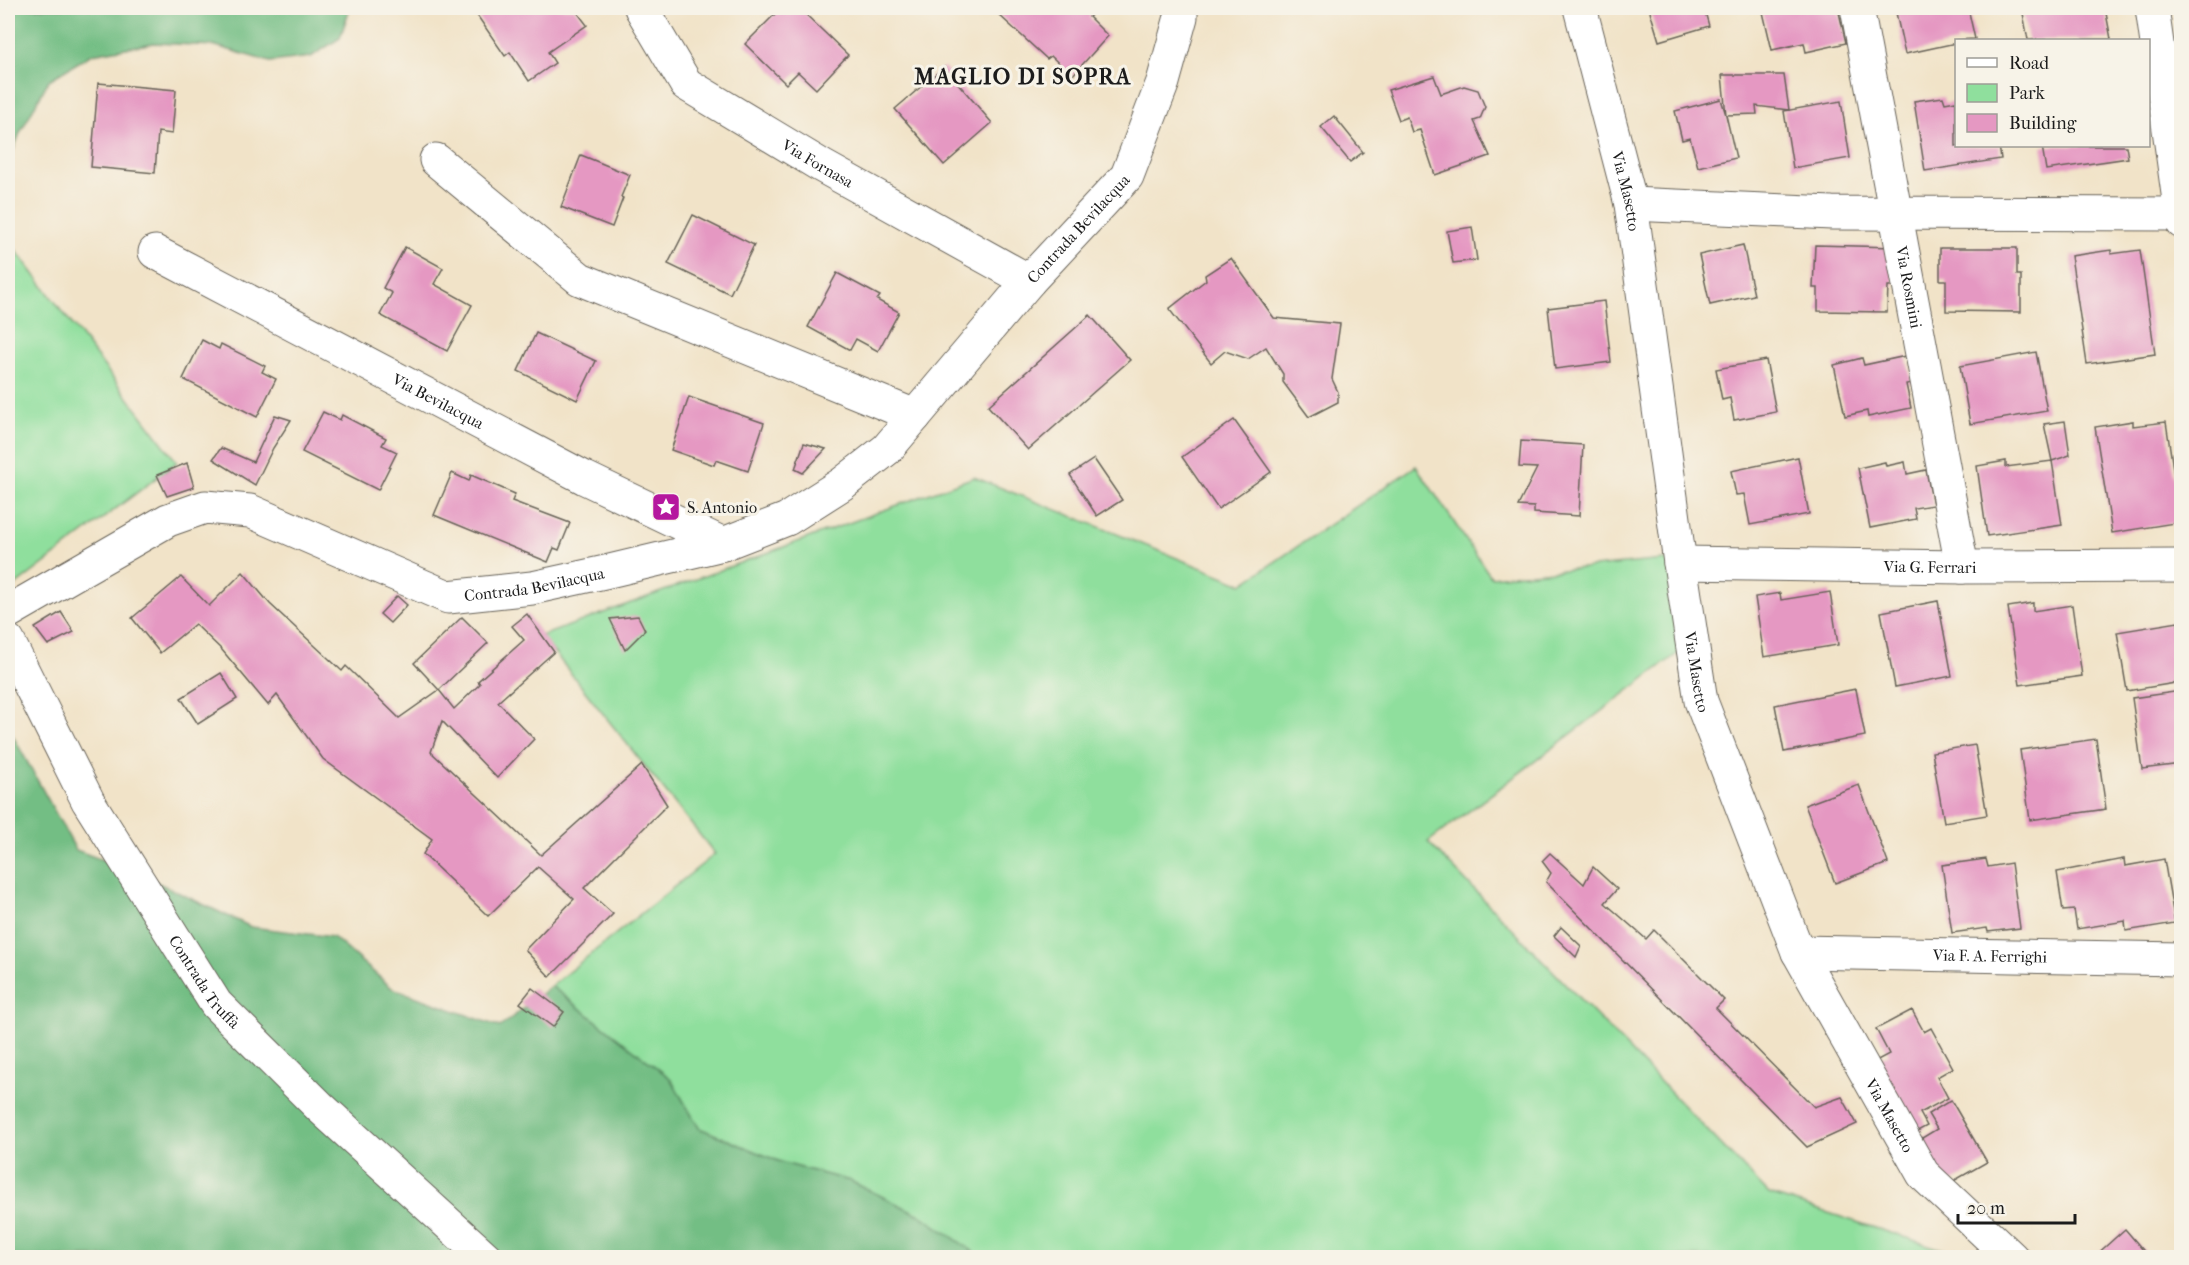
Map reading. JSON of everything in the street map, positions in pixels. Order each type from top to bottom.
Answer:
[{"type":"street","name":"Via Fornasa","points":[[641,8],[686,84],[822,166],[1029,281]]},
{"type":"street","name":"Contrada Bevilacqua","points":[[8,612],[168,520],[205,507],[250,511],[448,597],[532,588],[723,544],[787,519],[842,484],[887,449],[1029,281],[1127,176],[1163,82],[1181,17],[1181,8]]},
{"type":"street","name":"Via Masetto","points":[[1580,8],[1632,204],[1680,564],[1701,701],[1798,952],[1923,1174],[2012,1257]]},
{"type":"street","name":"Via Rosmini","points":[[1857,8],[1962,567]]},
{"type":"street","points":[[1632,204],[1832,213],[2181,218],[2152,8]]},
{"type":"street","points":[[436,160],[580,279],[915,416]]},
{"type":"street","name":"Via Bevilacqua","points":[[155,252],[585,478],[723,544]]},
{"type":"street","name":"Via G. Ferrari","points":[[1680,564],[1962,567],[2181,566]]},
{"type":"street","name":"Contrada Truffa","points":[[8,641],[88,801],[216,1004],[320,1107],[486,1257]]},
{"type":"street","name":"Via F. A. Ferrighi","points":[[1798,952],[2181,959]]},
{"type":"green space","points":[[8,8],[350,8],[340,38],[311,57],[270,62],[216,46],[154,43],[92,54],[49,80],[20,133],[8,164]]},
{"type":"green space","points":[[8,240],[177,462],[8,591]]},
{"type":"green space","points":[[1416,466],[1491,577],[1674,559],[1685,648],[1428,842],[1769,1194],[1966,1257],[981,1257],[920,1215],[850,1181],[783,1163],[699,1128],[670,1078],[551,986],[715,854],[541,636],[974,477],[1242,584]]},
{"type":"green space","points":[[8,727],[76,850],[137,873],[251,927],[333,937],[392,988],[500,1027],[551,986],[670,1078],[699,1128],[783,1163],[850,1181],[920,1215],[981,1257],[8,1257]]},
{"type":"building","points":[[472,8],[574,8],[587,25],[548,52],[555,63],[529,81],[510,52],[505,56]]},
{"type":"building","points":[[781,8],[799,8],[848,55],[816,89],[798,72],[786,84],[745,44]]},
{"type":"building","points":[[1003,8],[1098,8],[1089,17],[1108,36],[1072,76],[1051,56],[1047,59],[998,14]]},
{"type":"building","points":[[1649,8],[1704,8],[1709,26],[1659,41]]},
{"type":"building","points":[[1762,8],[1838,8],[1846,43],[1806,52],[1804,43],[1772,50]]},
{"type":"building","points":[[1895,8],[1968,8],[1975,39],[1955,39],[1955,43],[1905,54]]},
{"type":"building","points":[[2022,8],[2105,8],[2111,39],[2028,39]]},
{"type":"building","points":[[944,67],[992,123],[944,165],[895,109]]},
{"type":"building","points":[[1722,75],[1784,75],[1789,110],[1756,106],[1757,114],[1726,115]]},
{"type":"building","points":[[1434,76],[1441,94],[1464,86],[1478,90],[1485,107],[1480,119],[1474,121],[1490,156],[1435,175],[1420,130],[1412,132],[1407,117],[1399,120],[1388,90]]},
{"type":"building","points":[[98,83],[176,90],[172,134],[158,132],[155,173],[91,167]]},
{"type":"building","points":[[1943,97],[1945,103],[1955,101],[1955,147],[1999,147],[2001,159],[1925,171],[1914,101]]},
{"type":"building","points":[[1721,99],[1736,158],[1698,167],[1690,138],[1682,140],[1675,111]]},
{"type":"building","points":[[1841,101],[1850,158],[1793,168],[1784,111]]},
{"type":"building","points":[[1334,116],[1363,152],[1350,162],[1321,127]]},
{"type":"building","points":[[2042,147],[2126,147],[2128,158],[2046,170]]},
{"type":"building","points":[[581,155],[630,175],[612,227],[561,207]]},
{"type":"building","points":[[693,215],[754,245],[730,294],[668,264]]},
{"type":"building","points":[[1472,227],[1477,260],[1453,263],[1447,231]]},
{"type":"building","points":[[1743,245],[1754,295],[1710,305],[1699,255]]},
{"type":"building","points":[[1815,245],[1894,247],[1893,286],[1888,286],[1887,312],[1818,311],[1818,288],[1813,288]]},
{"type":"building","points":[[405,247],[443,268],[434,284],[472,305],[447,351],[380,315],[392,293],[383,288]]},
{"type":"building","points":[[1940,248],[2017,248],[2017,275],[2021,275],[2021,312],[1946,311],[1946,280],[1940,280]]},
{"type":"building","points":[[2111,250],[2111,254],[2140,250],[2155,354],[2087,364],[2071,256]]},
{"type":"building","points":[[1231,258],[1274,318],[1340,324],[1332,379],[1338,392],[1338,402],[1309,417],[1283,382],[1283,374],[1266,347],[1248,359],[1225,351],[1211,363],[1169,309],[1206,280],[1205,275]]},
{"type":"building","points":[[837,273],[880,296],[877,300],[899,312],[878,351],[856,339],[850,350],[808,327]]},
{"type":"building","points":[[1604,301],[1611,362],[1555,369],[1548,308]]},
{"type":"building","points":[[1090,315],[1130,360],[1028,450],[988,406]]},
{"type":"building","points":[[536,333],[596,361],[577,400],[518,371]]},
{"type":"building","points":[[202,340],[219,349],[221,344],[265,366],[262,372],[276,379],[257,417],[183,379]]},
{"type":"building","points":[[2036,352],[2047,411],[1970,424],[1960,366]]},
{"type":"building","points":[[1906,356],[1912,383],[1906,384],[1911,408],[1868,417],[1867,411],[1845,416],[1834,365],[1862,358],[1864,365]]},
{"type":"building","points":[[1766,360],[1776,412],[1734,420],[1730,398],[1722,400],[1716,369]]},
{"type":"building","points":[[689,397],[764,423],[748,471],[716,460],[714,465],[671,450]]},
{"type":"building","points":[[323,412],[340,420],[342,415],[386,438],[382,445],[397,452],[378,490],[302,452]]},
{"type":"building","points":[[275,415],[291,420],[273,448],[255,485],[213,459],[221,448],[253,462]]},
{"type":"building","points":[[1234,420],[1271,472],[1218,509],[1182,457]]},
{"type":"building","points":[[2065,421],[2070,455],[2052,461],[2044,424]]},
{"type":"building","points":[[2133,421],[2133,426],[2166,422],[2181,522],[2112,533],[2095,427]]},
{"type":"building","points":[[1521,441],[1583,445],[1579,516],[1534,513],[1534,507],[1518,506],[1537,468],[1519,467]]},
{"type":"building","points":[[804,443],[826,449],[803,473],[795,469]]},
{"type":"building","points":[[1798,457],[1809,514],[1750,525],[1744,494],[1736,495],[1731,471]]},
{"type":"building","points":[[1094,459],[1122,500],[1097,516],[1070,475]]},
{"type":"building","points":[[2006,461],[2006,467],[2052,461],[2062,525],[1987,536],[1977,466]]},
{"type":"building","points":[[1885,462],[1886,466],[1905,462],[1907,474],[1926,470],[1933,505],[1914,508],[1916,519],[1870,528],[1858,468]]},
{"type":"building","points":[[187,463],[194,487],[167,496],[157,475]]},
{"type":"building","points":[[452,473],[469,481],[471,475],[515,494],[512,501],[570,523],[559,550],[554,548],[548,562],[434,515]]},
{"type":"building","points":[[243,572],[270,604],[342,671],[346,666],[399,718],[439,690],[454,709],[480,684],[478,681],[524,640],[512,626],[527,614],[554,652],[498,702],[534,739],[497,778],[442,721],[431,752],[541,855],[642,765],[667,805],[584,888],[613,914],[550,977],[525,950],[574,899],[538,867],[488,916],[423,854],[432,839],[323,759],[277,695],[268,705],[222,650],[195,624],[160,653],[132,618],[181,577],[209,606]]},
{"type":"building","points":[[1830,592],[1838,645],[1764,657],[1755,597],[1780,593],[1781,600]]},
{"type":"building","points":[[397,596],[407,605],[390,623],[380,614]]},
{"type":"building","points":[[1938,601],[1952,676],[1895,687],[1881,612]]},
{"type":"building","points":[[2033,603],[2033,611],[2072,605],[2082,676],[2020,685],[2008,607]]},
{"type":"building","points":[[61,612],[74,632],[48,645],[35,628]]},
{"type":"building","points":[[638,616],[645,630],[625,650],[610,619]]},
{"type":"building","points":[[462,617],[488,643],[439,690],[414,663]]},
{"type":"building","points":[[2178,622],[2181,642],[2181,682],[2127,691],[2117,632]]},
{"type":"building","points":[[221,673],[237,699],[198,724],[181,698]]},
{"type":"building","points":[[1856,689],[1865,736],[1784,752],[1775,705]]},
{"type":"building","points":[[2181,691],[2181,764],[2142,769],[2132,698]]},
{"type":"building","points":[[2096,739],[2106,809],[2030,820],[2020,750]]},
{"type":"building","points":[[1975,745],[1987,815],[1944,822],[1932,752]]},
{"type":"building","points":[[1859,785],[1888,863],[1835,883],[1805,805]]},
{"type":"building","points":[[1550,853],[1584,884],[1593,867],[1617,889],[1605,903],[1646,939],[1654,930],[1724,1000],[1716,1008],[1814,1107],[1842,1097],[1857,1124],[1807,1147],[1546,882],[1551,873],[1542,861]]},
{"type":"building","points":[[1986,859],[1988,867],[2011,863],[2020,928],[1988,932],[1987,928],[1952,933],[1942,865]]},
{"type":"building","points":[[2124,859],[2125,866],[2164,859],[2175,923],[2126,931],[2125,921],[2077,929],[2074,910],[2063,911],[2057,872]]},
{"type":"building","points":[[1561,927],[1581,946],[1576,957],[1554,936]]},
{"type":"building","points":[[532,988],[564,1012],[553,1027],[520,1003]]},
{"type":"building","points":[[1912,1010],[1924,1032],[1931,1028],[1953,1068],[1937,1077],[1948,1098],[1920,1113],[1927,1126],[1910,1135],[1870,1064],[1889,1054],[1876,1029]]},
{"type":"building","points":[[1951,1100],[1987,1162],[1943,1187],[1917,1141],[1937,1129],[1928,1114]]},
{"type":"building","points":[[2125,1229],[2149,1257],[2095,1256]]},
{"type":"place","name":"S. Antonio","points":[[666,507]]},
{"type":"district","name":"MAGLIO DI SOPRA","points":[[1023,77]]}]
